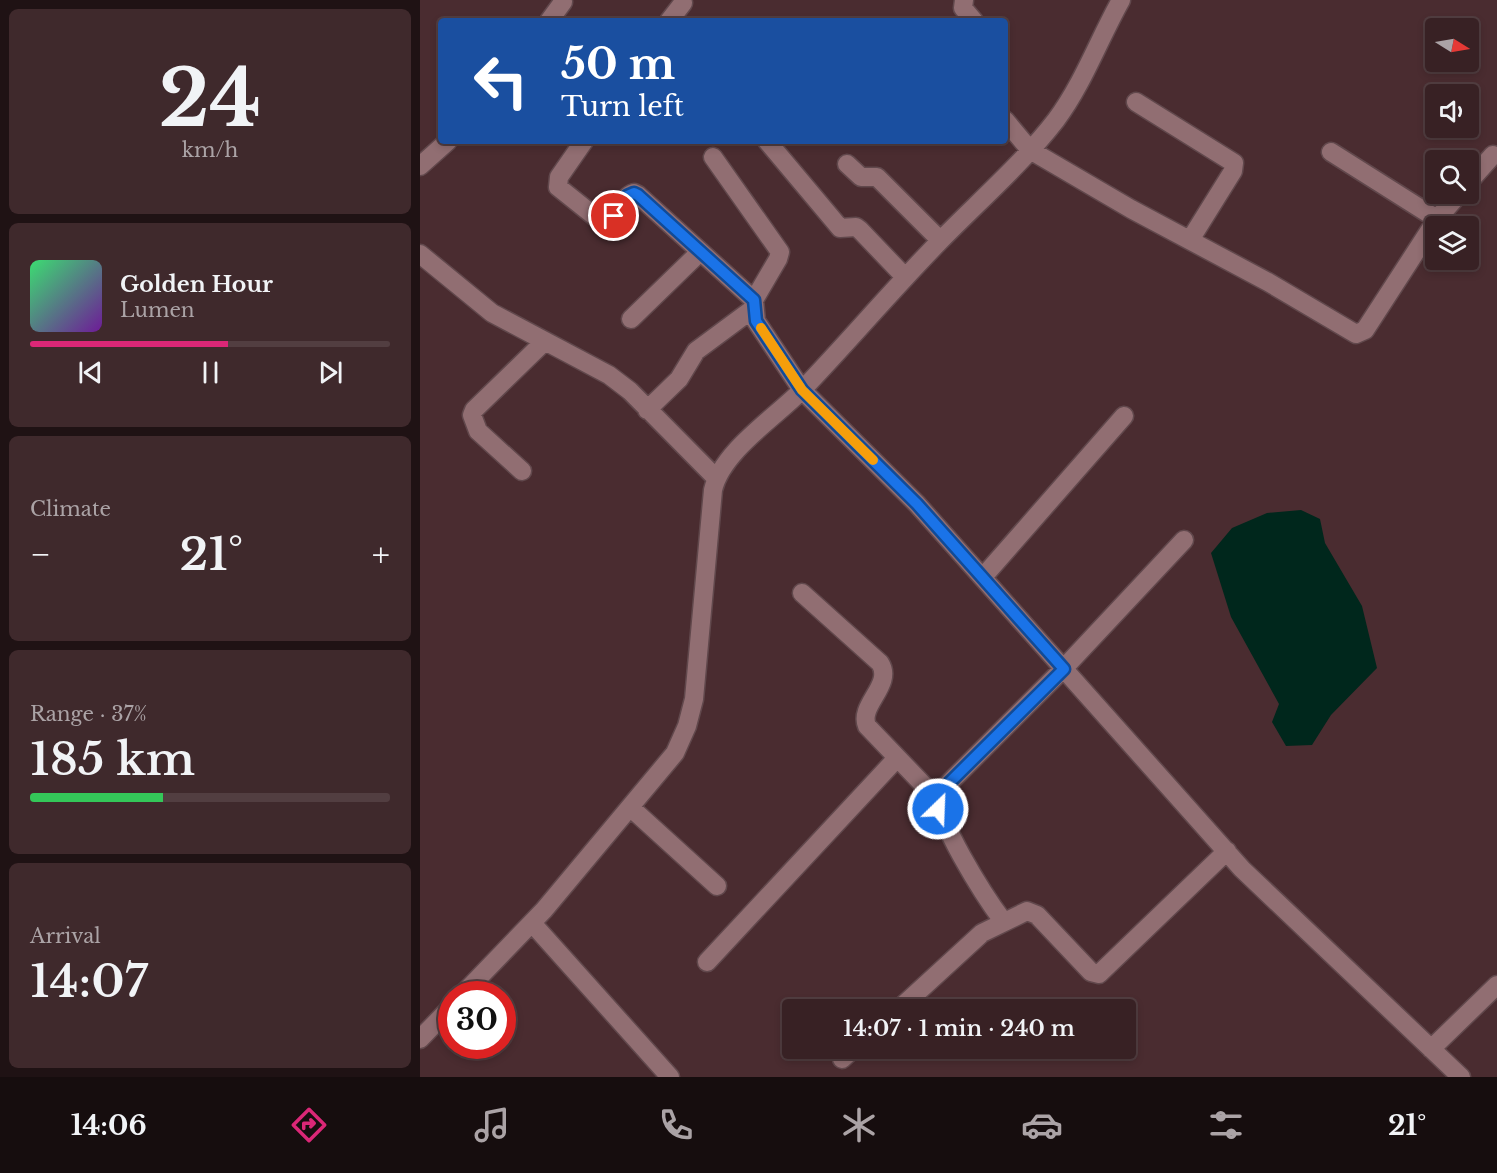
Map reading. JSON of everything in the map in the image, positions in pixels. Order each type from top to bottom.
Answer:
[{"type":"street","points":[[964,0],[963,8],[971,18]]},
{"type":"street","points":[[476,981],[532,923],[675,753],[687,726],[694,699],[716,478],[736,452],[802,390],[940,240],[1030,150],[1056,119],[1079,82],[1120,0]]},
{"type":"street","points":[[551,18],[563,2]]},
{"type":"street","points":[[671,18],[683,3]]},
{"type":"street","points":[[1136,102],[1234,163],[1233,171],[1190,240]]},
{"type":"street","points":[[1008,124],[1030,150],[1356,334],[1365,330],[1425,238]]},
{"type":"street","points":[[420,166],[445,144]]},
{"type":"street","points":[[582,144],[559,177],[558,187],[598,219],[605,221],[614,216],[627,196],[634,193],[754,304],[756,321],[802,390],[917,504],[1227,851],[1301,927],[1461,1077]]},
{"type":"street","points":[[770,144],[840,228],[856,227],[860,230],[905,277]]},
{"type":"street","points":[[1331,152],[1432,216]]},
{"type":"street","points":[[1479,171],[1493,155]]},
{"type":"street","points":[[647,410],[679,379],[696,351],[754,304],[780,252],[713,157]]},
{"type":"street","points":[[847,164],[861,177],[877,177],[940,240]]},
{"type":"street","points":[[1440,216],[1450,204]]},
{"type":"street","points":[[631,319],[700,252]]},
{"type":"street","points":[[420,254],[492,313],[609,375],[630,391],[716,478]]},
{"type":"street","points":[[522,471],[478,431],[472,415],[545,341]]},
{"type":"street","points":[[983,577],[1124,416]]},
{"type":"street","points":[[1003,921],[987,900],[938,809],[937,799],[940,792],[1064,669],[1184,540]]},
{"type":"street","points":[[802,593],[883,667],[883,678],[865,721],[937,799]]},
{"type":"street","points":[[707,962],[897,758]]},
{"type":"street","points":[[630,807],[717,886]]},
{"type":"street","points":[[910,999],[982,933],[1003,921],[1032,911],[1091,972],[1099,974],[1227,851]]},
{"type":"street","points":[[532,923],[670,1077]]},
{"type":"street","points":[[1431,1050],[1497,986]]},
{"type":"street","points":[[420,1039],[438,1020]]},
{"type":"shaded area","points":[[1301,510],[1320,519],[1325,543],[1362,606],[1377,668],[1331,715],[1312,745],[1286,746],[1272,722],[1279,704],[1231,617],[1211,553],[1232,528],[1267,513]]},
{"type":"slow traffic","points":[[761,328],[802,390],[873,460]]},
{"type":"route","points":[[614,216],[627,196],[634,193],[638,195],[754,300],[756,321],[802,390],[917,504],[1064,669],[940,792],[937,799],[938,809]]}]
